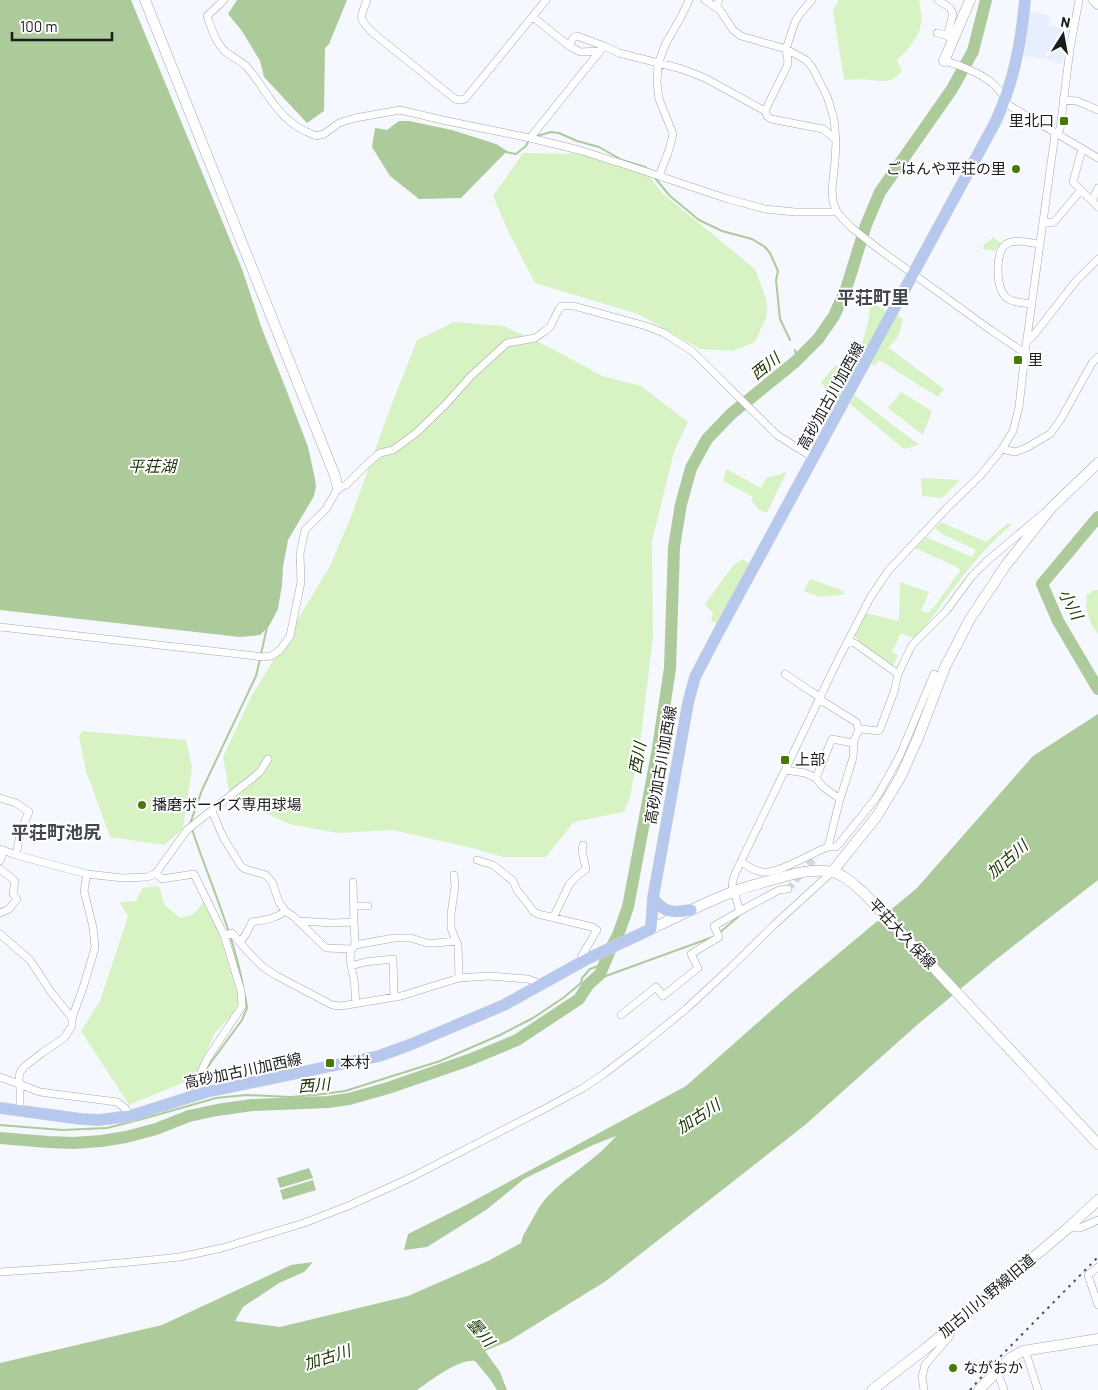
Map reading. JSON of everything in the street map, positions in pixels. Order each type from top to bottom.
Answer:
[{"type":"main road","name":"高砂加古川加西線","points":[[0,1108],[81,1119],[99,1120],[130,1116],[206,1092],[379,1056],[487,1013],[586,960],[651,929],[653,898],[688,703],[695,677],[996,122],[1015,70],[1020,48],[1025,0]]},
{"type":"main road","points":[[653,898],[657,904],[667,911],[680,912],[691,910]]},
{"type":"street","points":[[144,0],[335,476],[338,488]]},
{"type":"street","points":[[224,0],[208,16],[218,44],[244,64],[285,117],[296,126],[316,136],[324,134],[339,123],[355,118],[400,110],[580,150],[764,209],[795,212],[837,212]]},
{"type":"street","points":[[367,0],[361,16],[362,22],[455,99],[460,100],[465,99],[546,0]]},
{"type":"street","points":[[659,176],[670,150],[672,134],[659,99],[657,83],[658,64],[666,43],[689,0]]},
{"type":"street","points":[[706,0],[718,4],[733,30],[741,36],[786,49],[806,60],[820,82],[834,119],[836,139],[832,189],[833,202],[837,212],[852,228],[876,247],[1025,353]]},
{"type":"street","points":[[765,111],[787,66],[786,49],[795,22],[812,0]]},
{"type":"street","points":[[938,0],[950,8],[953,14],[946,62],[970,71],[992,83],[1010,106],[1098,158]]},
{"type":"street","points":[[950,38],[970,0]]},
{"type":"street","points":[[740,911],[732,881],[836,662],[849,641],[870,598],[888,571],[980,476],[1002,449],[1012,431],[1019,406],[1055,134],[1060,129],[1070,48],[1079,0]]},
{"type":"street","points":[[1094,0],[1098,4]]},
{"type":"street","points":[[533,17],[568,46],[580,52],[602,48]]},
{"type":"street","points":[[937,33],[950,38]]},
{"type":"street","points":[[568,46],[573,38],[577,36],[602,48],[658,64],[682,68],[705,78],[765,111],[767,116],[772,119],[823,129],[836,139]]},
{"type":"street","points":[[530,138],[602,48]]},
{"type":"street","points":[[1063,100],[1077,101],[1098,110]]},
{"type":"street","points":[[1082,149],[1072,182],[1098,207]]},
{"type":"street","points":[[1092,201],[1098,188]]},
{"type":"street","points":[[1043,221],[1050,223],[1055,221],[1081,190]]},
{"type":"street","points":[[1032,304],[1007,299],[1001,291],[998,274],[999,257],[1005,245],[1011,242],[1020,241],[1040,244]]},
{"type":"street","points":[[1027,341],[1076,282],[1098,259]]},
{"type":"street","points":[[0,627],[254,656],[271,656],[280,650],[290,636],[301,582],[300,554],[305,530],[326,509],[338,488],[346,484],[374,458],[393,450],[416,434],[470,376],[506,343],[535,338],[550,327],[558,309],[562,306],[583,308],[664,333],[692,351],[777,435],[814,458]]},
{"type":"street","points":[[1002,449],[1015,452],[1050,434],[1061,419],[1092,363],[1098,357]]},
{"type":"street","points":[[0,1272],[141,1262],[180,1257],[222,1248],[304,1223],[348,1206],[410,1178],[584,1088],[605,1073],[686,1009],[775,924],[835,873],[890,797],[918,738],[956,644],[970,619],[1006,565],[1052,507],[1098,463]]},
{"type":"street","points":[[859,730],[878,731],[880,729],[894,692],[898,674],[912,645],[946,611],[972,576],[987,560],[1052,507]]},
{"type":"street","points":[[849,641],[898,674]]},
{"type":"street","points":[[785,674],[856,722],[859,730],[853,743],[853,758],[825,848],[813,860]]},
{"type":"street","points":[[740,862],[762,872],[770,871],[825,848],[836,847],[876,798],[900,755],[934,674]]},
{"type":"street","points":[[816,778],[832,739],[853,743]]},
{"type":"street","points":[[0,861],[2,849],[16,855],[87,874],[123,878],[148,877],[156,873],[187,830],[260,772],[268,759]]},
{"type":"street","points":[[786,770],[805,773],[816,778],[823,787],[840,799]]},
{"type":"street","points":[[0,798],[16,803],[29,812],[21,830],[16,855]]},
{"type":"street","points":[[212,810],[224,837],[241,866],[266,875],[272,882],[279,902],[285,911],[326,948],[353,947],[394,938],[411,938],[436,944],[456,941]]},
{"type":"street","points":[[553,918],[569,885],[586,870],[582,851],[583,845]]},
{"type":"street","points":[[477,860],[493,865],[513,880],[517,890],[533,911],[538,914],[597,930],[581,957],[586,960]]},
{"type":"street","points":[[0,869],[15,881],[13,894],[17,899],[9,909],[0,913]]},
{"type":"street","points":[[156,873],[162,879],[194,874],[224,935],[239,982],[242,1006],[207,1059],[201,1072],[206,1092]]},
{"type":"street","points":[[651,929],[734,891],[798,873],[835,873]]},
{"type":"street","name":"平荘大久保線","points":[[835,873],[848,880],[864,893],[1098,1144]]},
{"type":"street","points":[[20,1111],[20,1072],[25,1066],[64,1038],[72,1026],[72,1018],[95,948],[93,927],[84,891],[87,874]]},
{"type":"street","points":[[454,875],[455,886],[451,928],[458,945],[459,978]]},
{"type":"street","points":[[353,882],[354,922],[351,966],[356,1003]]},
{"type":"street","points":[[621,1015],[656,987],[663,996],[698,968],[691,954],[719,937],[714,926],[779,890],[788,889]]},
{"type":"street","points":[[354,906],[368,906]]},
{"type":"street","points":[[240,942],[252,922],[269,919],[285,911]]},
{"type":"street","points":[[298,921],[354,922]]},
{"type":"street","points":[[224,935],[232,933],[263,967],[332,1005],[341,1006],[394,997],[459,978],[489,976],[528,979],[541,984]]},
{"type":"street","points":[[0,934],[30,960],[51,992],[72,1018]]},
{"type":"street","points":[[351,966],[365,962],[393,959],[394,997]]},
{"type":"street","points":[[0,1077],[40,1092],[117,1102],[126,1109],[130,1116]]},
{"type":"street","name":"加古川小野線旧道","points":[[872,1390],[925,1349],[1068,1228],[1098,1200]]},
{"type":"street","points":[[1068,1228],[1080,1228],[1098,1220]]},
{"type":"street","points":[[1089,1278],[1098,1267]]},
{"type":"street","points":[[1089,1278],[1098,1279]]},
{"type":"street","points":[[1089,1278],[1098,1305]]},
{"type":"street","points":[[924,1390],[922,1377],[925,1365],[950,1337],[955,1323]]},
{"type":"street","points":[[979,1390],[1008,1359],[1024,1350],[1098,1339]]},
{"type":"street","points":[[1024,1350],[1038,1390]]},
{"type":"street","points":[[997,1371],[1004,1390]]},
{"type":"shaded area","points":[[838,0],[919,0],[922,18],[920,29],[912,44],[897,60],[902,71],[898,75],[891,80],[883,81],[844,80],[833,11]]},
{"type":"shaded area","points":[[1028,11],[1051,16],[1049,25],[1068,29],[1062,64],[1024,56]]},
{"type":"shaded area","points":[[523,153],[588,154],[650,177],[662,193],[755,269],[766,298],[767,309],[766,318],[755,342],[732,351],[700,349],[638,314],[535,283],[508,231],[493,196]]},
{"type":"shaded area","points":[[993,237],[1002,244],[1000,248],[997,247],[995,251],[982,249],[985,243]]},
{"type":"shaded area","points":[[871,302],[886,311],[862,359],[857,357],[866,330]]},
{"type":"shaded area","points":[[897,315],[903,319],[900,332],[881,356],[889,348],[944,389],[938,397],[879,360],[875,366],[870,363]]},
{"type":"shaded area","points":[[454,322],[504,326],[553,349],[602,376],[641,386],[688,422],[674,452],[652,541],[653,637],[640,744],[630,797],[624,812],[574,822],[546,857],[503,857],[393,830],[338,833],[289,824],[230,796],[223,757],[252,695],[330,566],[352,514],[417,340]]},
{"type":"shaded area","points":[[836,365],[852,381],[841,401],[832,396],[821,382]]},
{"type":"shaded area","points":[[901,392],[932,411],[923,435],[888,408]]},
{"type":"shaded area","points":[[854,395],[919,445],[904,449],[850,404]]},
{"type":"shaded area","points":[[726,469],[761,488],[767,477],[779,475],[787,471],[767,513],[759,510],[751,500],[753,497],[723,481]]},
{"type":"shaded area","points":[[921,478],[960,480],[942,498],[922,496]]},
{"type":"shaded area","points":[[941,522],[986,542],[1008,523],[1011,525],[974,563],[915,639],[901,633],[892,652],[898,655],[893,666],[859,643],[855,635],[865,613],[899,621],[900,582],[929,592],[921,611],[928,613],[934,607],[960,571],[959,568],[915,548],[926,537],[972,557],[976,550],[934,529]]},
{"type":"shaded area","points":[[743,559],[750,564],[718,624],[711,621],[713,613],[705,604],[731,568]]},
{"type":"shaded area","points":[[810,579],[844,591],[843,595],[820,597],[804,591]]},
{"type":"shaded area","points":[[1092,590],[1098,590],[1098,634],[1090,620],[1086,604],[1087,593],[1090,594]]},
{"type":"shaded area","name":"播磨ボーイズ専用球場","points":[[82,731],[186,740],[192,767],[183,829],[164,845],[110,837],[86,771],[79,737]]},
{"type":"shaded area","points":[[159,886],[164,904],[180,918],[194,914],[204,901],[219,934],[239,999],[235,1011],[215,1033],[194,1078],[129,1105],[81,1031],[100,1001],[128,916],[119,902],[136,901],[142,888]]},
{"type":"water","name":"平荘湖","points":[[0,0],[131,0],[242,269],[262,329],[308,447],[316,486],[314,496],[288,540],[278,609],[269,626],[260,635],[240,637],[0,610]]},
{"type":"water","points":[[237,0],[347,0],[329,44],[325,48],[324,111],[307,123],[264,77],[260,61],[242,31],[228,14]]},
{"type":"water","points":[[399,121],[409,121],[452,130],[496,144],[507,151],[461,198],[419,199],[390,176],[372,147],[375,128],[387,130]]},
{"type":"water","points":[[1098,714],[1098,880],[994,961],[917,1025],[805,1125],[606,1281],[509,1341],[485,1351],[500,1372],[507,1390],[497,1390],[475,1361],[468,1361],[437,1376],[417,1390],[0,1390],[0,1363],[162,1325],[291,1265],[313,1262],[304,1272],[279,1283],[243,1307],[235,1321],[280,1327],[408,1296],[488,1261],[521,1243],[541,1204],[548,1196],[616,1136],[593,1145],[524,1179],[486,1210],[427,1247],[404,1250],[408,1234],[464,1206],[686,1086],[790,994],[917,888],[1033,756]]},
{"type":"water","points":[[309,1168],[313,1178],[280,1188],[277,1178]]},
{"type":"water","points":[[313,1180],[316,1190],[283,1200],[280,1190]]},
{"type":"waterway","name":"西川","points":[[0,1138],[74,1143],[101,1141],[156,1129],[189,1116],[217,1110],[252,1105],[328,1102],[349,1099],[388,1088],[469,1060],[517,1040],[579,999],[588,985],[600,974],[618,935],[628,907],[658,748],[670,668],[674,547],[681,504],[691,468],[707,439],[731,414],[795,362],[818,339],[834,316],[846,289],[866,225],[880,192],[952,89],[973,51],[986,0]]},
{"type":"waterway","points":[[537,136],[551,132],[559,133],[577,141],[599,147],[622,160],[649,170]]},
{"type":"waterway","points":[[506,152],[516,154],[526,146],[529,140]]},
{"type":"waterway","points":[[655,178],[670,196],[699,220],[722,231],[752,239],[765,247],[770,253],[778,271],[776,280],[780,319],[790,340]]},
{"type":"waterway","points":[[795,350],[797,359]]},
{"type":"waterway","name":"小川","points":[[1098,517],[1042,584],[1058,621],[1098,689]]},
{"type":"waterway","points":[[261,654],[267,627]]},
{"type":"waterway","points":[[190,824],[202,790],[256,676],[260,659]]},
{"type":"waterway","points":[[192,829],[227,926],[243,986]]},
{"type":"waterway","points":[[719,933],[738,917]]},
{"type":"waterway","points":[[592,981],[713,937]]},
{"type":"waterway","points":[[0,1125],[62,1130],[107,1128],[216,1098],[246,1095],[290,1097],[345,1091],[440,1061],[500,1035],[533,1018],[563,998],[581,983],[582,978],[590,969],[604,964]]},
{"type":"waterway","points":[[204,1072],[242,1020],[247,1008],[245,995]]},
{"type":"waterway","points":[[192,1089],[200,1078]]},
{"type":"tunnel","points":[[788,889],[813,860]]},
{"type":"railway","points":[[970,1390],[1098,1257]]},
{"type":"place","name":"里北口","points":[[1064,121]]},
{"type":"place","name":"ごはんや平荘の里","points":[[1016,169]]},
{"type":"place","name":"里","points":[[1018,360]]},
{"type":"place","name":"上部","points":[[785,760]]},
{"type":"place","name":"播磨ボーイズ専用球場","points":[[142,805]]},
{"type":"place","name":"本村","points":[[330,1063]]},
{"type":"place","name":"ながおか","points":[[953,1368]]},
{"type":"district","name":"平荘町里","points":[[873,298]]},
{"type":"district","name":"平荘町池尻","points":[[56,833]]},
{"type":"water label","name":"加古川","points":[[1007,859]]},
{"type":"water label","name":"加古川","points":[[698,1116]]},
{"type":"water label","name":"曇川","points":[[481,1332]]},
{"type":"water label","name":"加古川","points":[[327,1357]]}]
